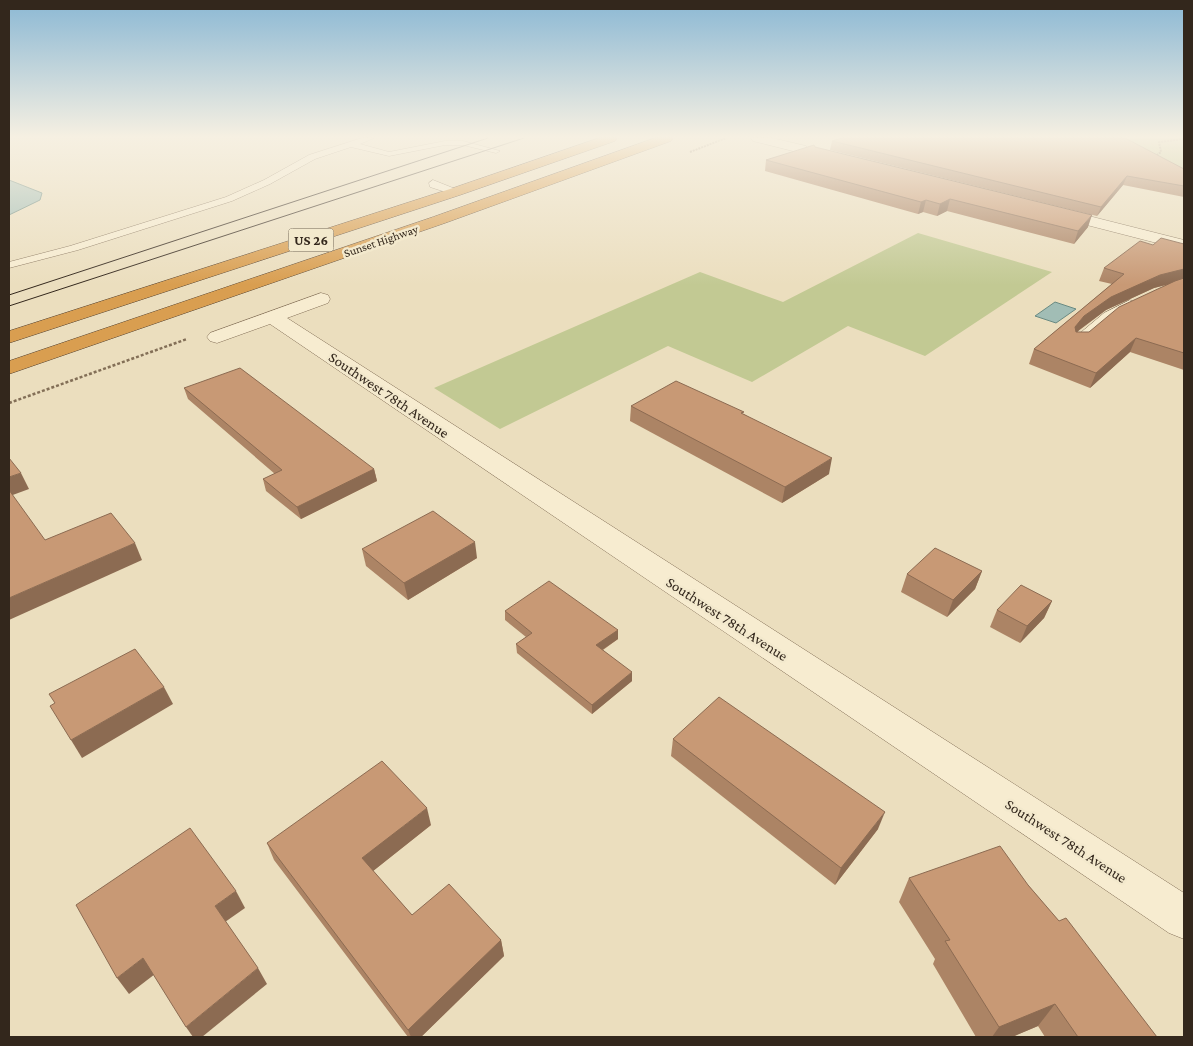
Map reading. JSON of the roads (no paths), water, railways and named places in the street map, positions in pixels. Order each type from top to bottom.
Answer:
[{"type":"highway","name":"Sunset Highway","points":[[9,337],[470,187]]},
{"type":"highway","name":"Sunset Highway","points":[[9,368],[421,227],[532,187]]},
{"type":"street","points":[[1041,209],[1184,245]]},
{"type":"street","points":[[217,337],[321,299]]},
{"type":"street","name":"Southwest 78th Avenue","points":[[272,317],[1184,918]]},
{"type":"lane","points":[[9,265],[74,248],[229,199],[256,187]]},
{"type":"lane","points":[[439,187],[455,192]]},
{"type":"lane","points":[[9,257],[24,257],[28,260]]},
{"type":"lane","points":[[1077,342],[1108,316],[1141,299]]},
{"type":"water","points":[[9,187],[26,187],[42,193],[40,200],[9,215]]},
{"type":"water","points":[[1055,302],[1076,309],[1056,323],[1035,316]]},
{"type":"tram line","points":[[9,295],[339,187]]},
{"type":"tram line","points":[[9,306],[374,187]]}]
